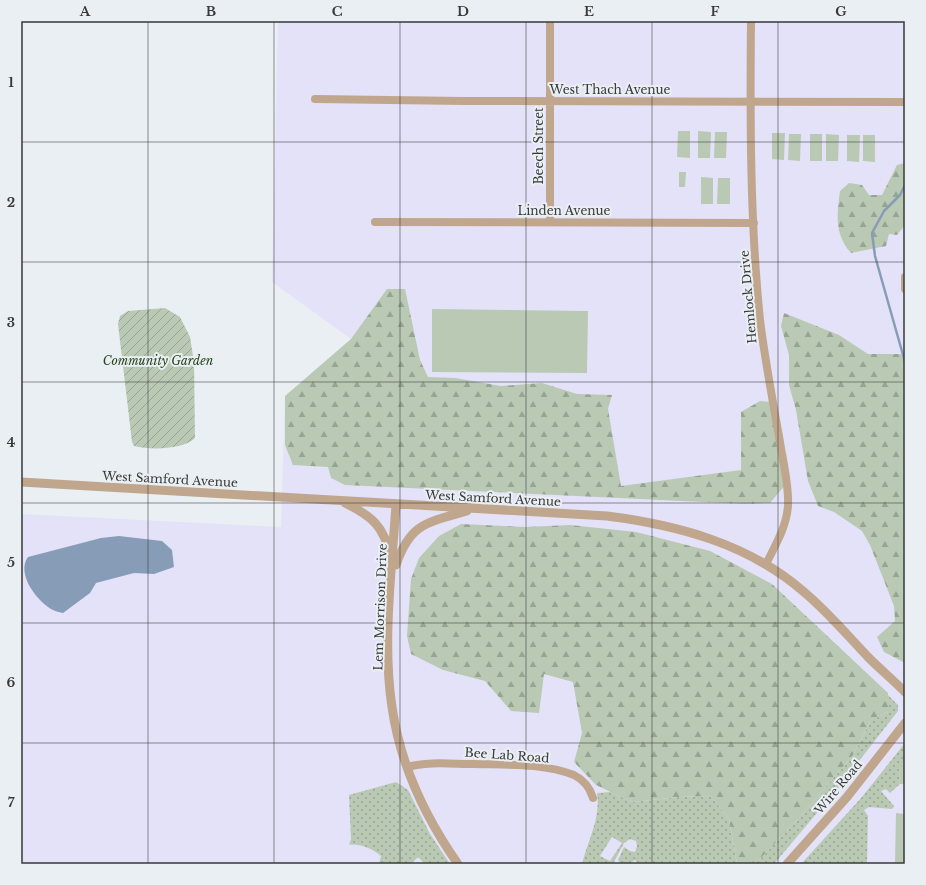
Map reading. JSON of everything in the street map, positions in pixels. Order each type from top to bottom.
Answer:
[{"type":"street","name":"Beech Street","points":[[550,21],[550,222]]},
{"type":"street","name":"Hemlock Drive","points":[[751,21],[750,102],[754,223],[760,319],[786,476],[788,504],[787,513],[778,540],[766,564]]},
{"type":"street","name":"West Thach Avenue","points":[[315,99],[905,102]]},
{"type":"street","name":"Linden Avenue","points":[[375,222],[754,223]]},
{"type":"street","points":[[905,276],[905,289]]},
{"type":"street","name":"West Samford Avenue","points":[[21,482],[607,516],[655,523],[693,532],[718,541],[766,564],[805,592],[905,692]]},
{"type":"street","points":[[340,501],[370,518],[379,528],[387,543],[392,575]]},
{"type":"street","name":"Lem Morrison Drive","points":[[396,504],[388,642],[389,688],[395,728],[407,767],[429,818],[458,864]]},
{"type":"street","points":[[392,575],[406,540],[416,529],[435,520],[474,509]]},
{"type":"street","name":"Wire Road","points":[[787,864],[847,797],[905,723]]},
{"type":"street","name":"Bee Lab Road","points":[[407,767],[432,763],[533,766],[576,776],[586,783],[594,798]]},
{"type":"shaded area","points":[[278,21],[905,21],[905,864],[21,864],[21,514],[281,527],[285,396],[351,339],[272,282]]},
{"type":"shaded area","points":[[119,536],[162,541],[172,550],[174,567],[154,574],[134,573],[96,583],[90,593],[63,613],[52,610],[45,605],[29,586],[24,571],[25,563],[28,557],[101,538]]},
{"type":"green space","points":[[678,131],[690,131],[690,158],[677,157]]},
{"type":"green space","points":[[698,131],[711,132],[710,158],[698,158]]},
{"type":"green space","points":[[715,132],[727,132],[726,158],[714,158]]},
{"type":"green space","points":[[772,133],[785,133],[784,160],[772,159]]},
{"type":"green space","points":[[789,134],[801,134],[800,161],[788,160]]},
{"type":"green space","points":[[810,134],[822,134],[822,161],[810,161]]},
{"type":"green space","points":[[826,134],[839,135],[838,161],[826,161]]},
{"type":"green space","points":[[847,135],[860,135],[859,162],[847,161]]},
{"type":"green space","points":[[863,135],[875,135],[875,162],[863,161]]},
{"type":"green space","points":[[905,163],[905,225],[897,235],[889,234],[886,246],[851,253],[839,231],[838,208],[840,191],[849,183],[862,185],[869,195],[882,195],[897,165]]},
{"type":"green space","points":[[679,172],[686,172],[685,187],[679,187]]},
{"type":"green space","points":[[701,177],[713,178],[713,204],[701,204]]},
{"type":"green space","points":[[718,178],[730,178],[730,204],[717,204]]},
{"type":"green space","points":[[387,289],[405,289],[420,360],[428,377],[455,378],[501,386],[542,383],[577,394],[612,395],[608,409],[621,486],[741,470],[741,412],[760,401],[773,402],[786,484],[770,503],[745,504],[345,485],[331,478],[328,467],[293,465],[285,445],[285,396],[351,339]]},
{"type":"green space","name":"Community Garden","points":[[165,308],[180,317],[190,337],[194,362],[195,438],[190,442],[175,447],[149,448],[134,446],[132,442],[118,324],[120,316],[128,311]]},
{"type":"green space","points":[[432,309],[588,311],[587,373],[432,372]]},
{"type":"green space","points":[[784,313],[839,335],[868,354],[901,354],[905,360],[905,663],[884,652],[877,637],[895,621],[894,606],[870,545],[862,531],[834,512],[818,506],[808,481],[796,410],[789,385],[789,355],[781,326]]},
{"type":"green space","points":[[461,524],[526,527],[570,525],[636,532],[710,551],[772,584],[888,693],[888,712],[871,720],[853,755],[798,819],[755,864],[737,864],[729,819],[711,796],[679,797],[632,802],[596,785],[574,762],[582,733],[573,682],[544,674],[539,713],[511,711],[485,681],[443,670],[411,654],[407,636],[411,579],[419,558],[439,536]]},
{"type":"green space","points":[[888,695],[898,705],[898,711],[838,788],[774,864],[755,864],[798,819],[853,755],[871,720],[888,712]]},
{"type":"green space","points":[[905,743],[905,760],[899,771],[900,784],[890,793],[886,789],[881,791],[894,806],[892,809],[869,807],[864,810],[868,816],[867,864],[801,864],[862,797]]},
{"type":"green space","points":[[905,760],[905,784],[900,784],[899,771]]},
{"type":"green space","points":[[396,782],[408,790],[430,834],[450,864],[425,864],[418,857],[411,864],[379,864],[381,856],[374,851],[366,847],[349,845],[351,839],[349,795]]},
{"type":"green space","points":[[611,792],[632,802],[679,797],[711,796],[729,819],[737,864],[638,864],[635,860],[629,864],[621,864],[618,860],[624,847],[635,852],[637,846],[636,841],[630,839],[624,843],[613,864],[582,864],[596,820],[598,802],[597,793]],"holes":[[[612,837],[622,843],[610,861],[600,856]]]},
{"type":"green space","points":[[896,813],[905,814],[905,864],[895,864]]},
{"type":"waterway","points":[[905,185],[900,195],[884,211],[872,233],[875,256],[905,362]]}]
